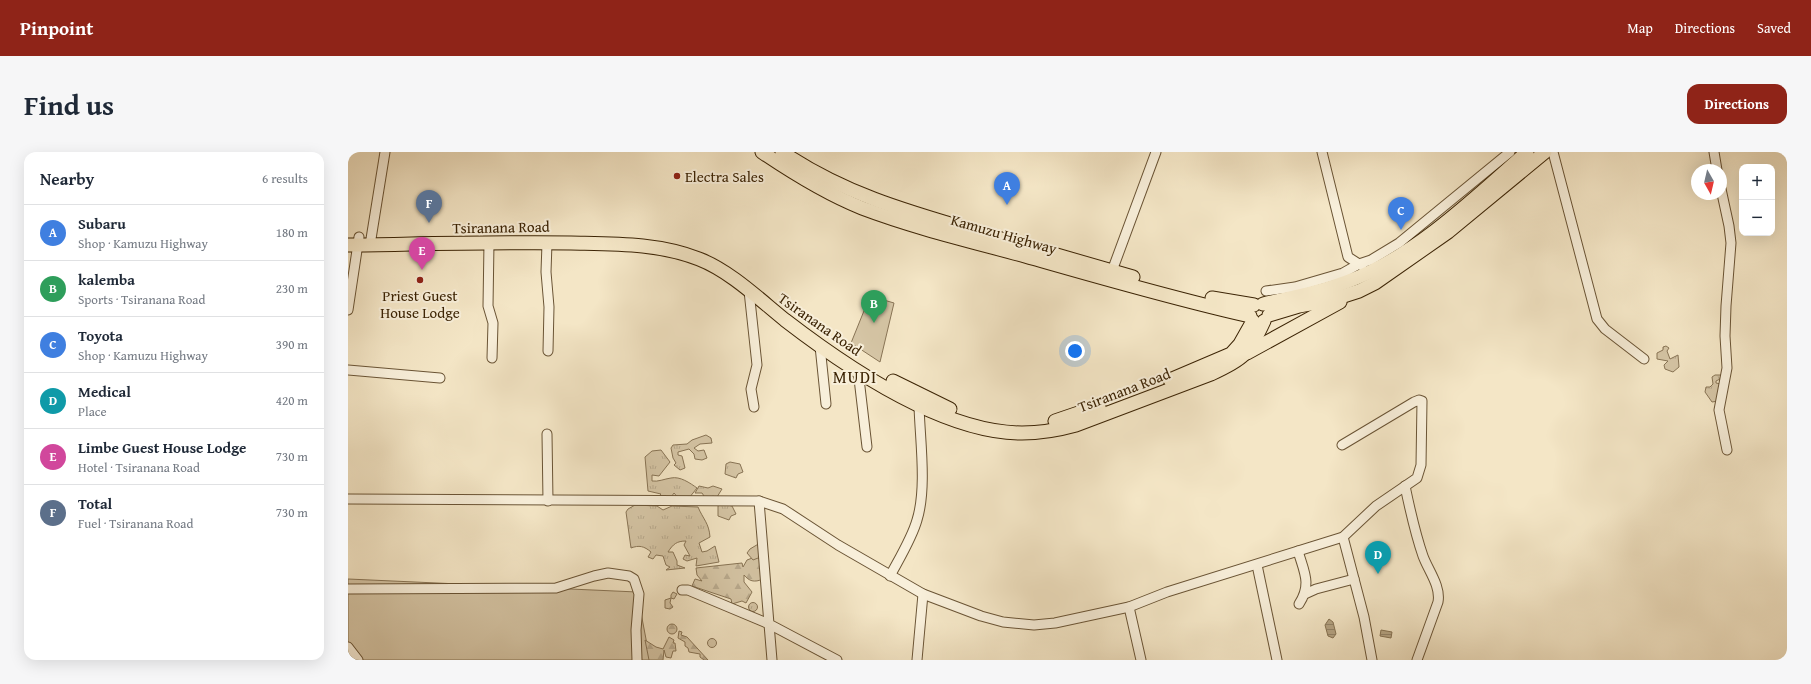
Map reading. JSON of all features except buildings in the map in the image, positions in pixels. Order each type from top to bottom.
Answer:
[{"type":"highway","name":"Kamuzu Highway","points":[[762,152],[828,192],[861,207],[896,219],[1109,280],[1259,314],[1359,292],[1367,273],[1396,257],[1443,225],[1527,152]]},
{"type":"highway","name":"Kamuzu Highway","points":[[782,152],[832,181],[865,197],[914,214],[1193,293],[1259,314],[1367,273],[1448,232],[1545,152]]},
{"type":"highway","name":"Tsiranana Road","points":[[359,241],[548,236],[629,237],[670,242],[694,249],[724,264],[821,338],[920,401],[995,422],[1020,425],[1044,424],[1066,419],[1219,360],[1231,354],[1259,314]]},
{"type":"highway","name":"Tsiranana Road","points":[[359,241],[632,244],[668,249],[706,262],[724,272],[820,346],[858,370],[956,420],[1000,432],[1022,433],[1053,431],[1076,425],[1230,366],[1247,354],[1259,314]]},
{"type":"highway","points":[[1247,354],[1359,292]]},
{"type":"street","points":[[348,310],[359,241],[385,152]]},
{"type":"street","points":[[1112,271],[1156,152]]},
{"type":"street","points":[[1322,152],[1348,256],[1367,273]]},
{"type":"street","points":[[1367,273],[1371,260],[1399,243],[1510,152]]},
{"type":"street","points":[[1553,152],[1597,319],[1605,329],[1644,359]]},
{"type":"street","points":[[1714,152],[1716,164]]},
{"type":"street","points":[[1723,200],[1731,243],[1725,336],[1727,368],[1719,410],[1727,450]]},
{"type":"street","points":[[489,243],[488,306],[493,323],[492,358]]},
{"type":"street","points":[[547,243],[546,257],[549,307],[548,351]]},
{"type":"street","points":[[1266,291],[1295,287],[1343,273],[1367,273]]},
{"type":"street","points":[[749,291],[757,365],[751,390],[754,407]]},
{"type":"street","points":[[820,346],[826,404]]},
{"type":"street","points":[[348,370],[440,378]]},
{"type":"street","points":[[858,370],[867,447]]},
{"type":"street","points":[[348,499],[759,501],[771,504],[783,510],[838,545],[922,594],[981,616],[1018,624],[1055,623],[1129,607],[1167,592],[1257,566],[1343,537],[1376,506],[1417,478],[1420,470],[1422,401],[1419,400],[1414,402],[1342,445]]},
{"type":"street","points":[[890,576],[917,522],[920,508],[922,490],[920,401]]},
{"type":"street","points":[[547,434],[548,501]]},
{"type":"street","points":[[1405,486],[1411,515],[1423,556],[1435,581],[1439,595],[1438,602],[1417,660]]},
{"type":"street","points":[[759,501],[772,660]]},
{"type":"street","points":[[1343,537],[1372,660]]},
{"type":"street","points":[[1298,551],[1306,579],[1306,594]]},
{"type":"street","points":[[1257,566],[1277,660]]},
{"type":"street","points":[[348,589],[556,588],[608,573],[629,576],[634,579],[639,594],[636,630],[637,660]]},
{"type":"street","points":[[1299,604],[1306,594],[1316,589],[1354,579]]},
{"type":"street","points":[[682,590],[688,590],[769,624],[837,660]]},
{"type":"street","points":[[917,660],[922,594]]},
{"type":"street","points":[[1129,607],[1141,660]]},
{"type":"street","points":[[348,647],[358,660]]},
{"type":"green space","points":[[870,296],[894,303],[880,362],[851,343]]},
{"type":"green space","points":[[1666,346],[1669,348],[1667,351],[1670,359],[1678,355],[1679,367],[1673,372],[1665,369],[1664,365],[1668,361],[1657,359],[1657,353],[1663,350],[1663,347]]},
{"type":"green space","points":[[1715,375],[1721,375],[1720,379],[1716,381],[1716,383],[1721,384],[1718,401],[1712,402],[1705,392],[1706,387],[1710,387],[1713,384],[1712,377]]},
{"type":"green space","points":[[706,435],[711,438],[712,443],[700,444],[694,448],[698,451],[704,450],[707,458],[702,460],[695,459],[694,454],[689,449],[678,452],[678,455],[682,456],[685,468],[680,470],[674,465],[676,463],[673,458],[671,448],[673,445],[687,444],[692,440]]},
{"type":"green space","points":[[661,450],[670,462],[659,476],[652,475],[652,481],[659,481],[668,478],[685,480],[697,488],[689,498],[679,499],[674,493],[667,503],[655,500],[661,494],[648,491],[645,457],[652,451]]},
{"type":"green space","points":[[730,462],[740,464],[743,472],[738,474],[736,478],[725,474],[726,464]]},
{"type":"green space","points":[[699,486],[708,488],[713,486],[722,489],[717,497],[706,499],[702,493],[695,493]]},
{"type":"green space","points":[[722,504],[732,506],[736,514],[731,516],[729,520],[718,516],[718,506]]},
{"type":"green space","points":[[635,505],[657,506],[663,510],[672,506],[698,507],[707,525],[710,537],[699,543],[702,552],[715,546],[719,562],[696,566],[697,558],[687,561],[683,559],[685,555],[690,556],[684,545],[686,541],[683,541],[678,542],[668,552],[673,552],[677,565],[685,568],[666,570],[670,567],[666,565],[663,556],[656,555],[653,559],[648,557],[651,552],[646,548],[639,546],[631,548],[626,512]]},
{"type":"green space","points":[[760,543],[763,556],[753,560],[747,553],[750,549]]},
{"type":"green space","points":[[755,557],[762,559],[763,579],[752,581],[744,575],[744,582],[752,592],[746,603],[742,601],[732,604],[731,599],[692,586],[695,579],[702,581],[697,575],[696,568],[742,563],[743,567],[747,560]]},
{"type":"green space","points":[[348,579],[637,592],[650,660],[348,660]]},
{"type":"green space","points":[[673,592],[677,594],[674,599],[671,598]]},
{"type":"green space","points":[[671,598],[670,603],[673,607],[670,609],[665,608],[665,600]]},
{"type":"green space","points":[[753,602],[758,607],[753,612],[748,607]]},
{"type":"green space","points":[[672,624],[677,629],[672,634],[667,629]]},
{"type":"green space","points":[[679,631],[682,632],[681,635],[687,637],[708,660],[704,660],[700,657],[700,654],[689,652],[688,648],[685,646],[685,642],[678,638]]},
{"type":"green space","points":[[669,637],[674,640],[673,643],[675,643],[676,651],[673,651],[671,658],[666,657],[664,650],[663,660],[649,660],[645,640],[656,647],[663,649]]},
{"type":"green space","points":[[710,639],[714,639],[716,643],[714,647],[710,647],[708,645],[708,641]]},
{"type":"shaded area","points":[[1329,619],[1333,622],[1336,634],[1333,638],[1328,636],[1325,625]]},
{"type":"shaded area","points":[[1381,630],[1392,632],[1391,638],[1380,636]]},
{"type":"place","name":"Electra Sales","points":[[677,176]]},
{"type":"place","name":"Subaru","points":[[1007,205]]},
{"type":"place","name":"Total","points":[[429,223]]},
{"type":"place","name":"Toyota","points":[[1401,230]]},
{"type":"place","name":"Limbe Guest House Lodge","points":[[422,270]]},
{"type":"place","name":"Priest Guest House Lodge","points":[[420,280]]},
{"type":"place","name":"kalemba","points":[[874,323]]},
{"type":"place","name":"Medical","points":[[1378,574]]},
{"type":"district","name":"MUDI","points":[[855,376]]}]
